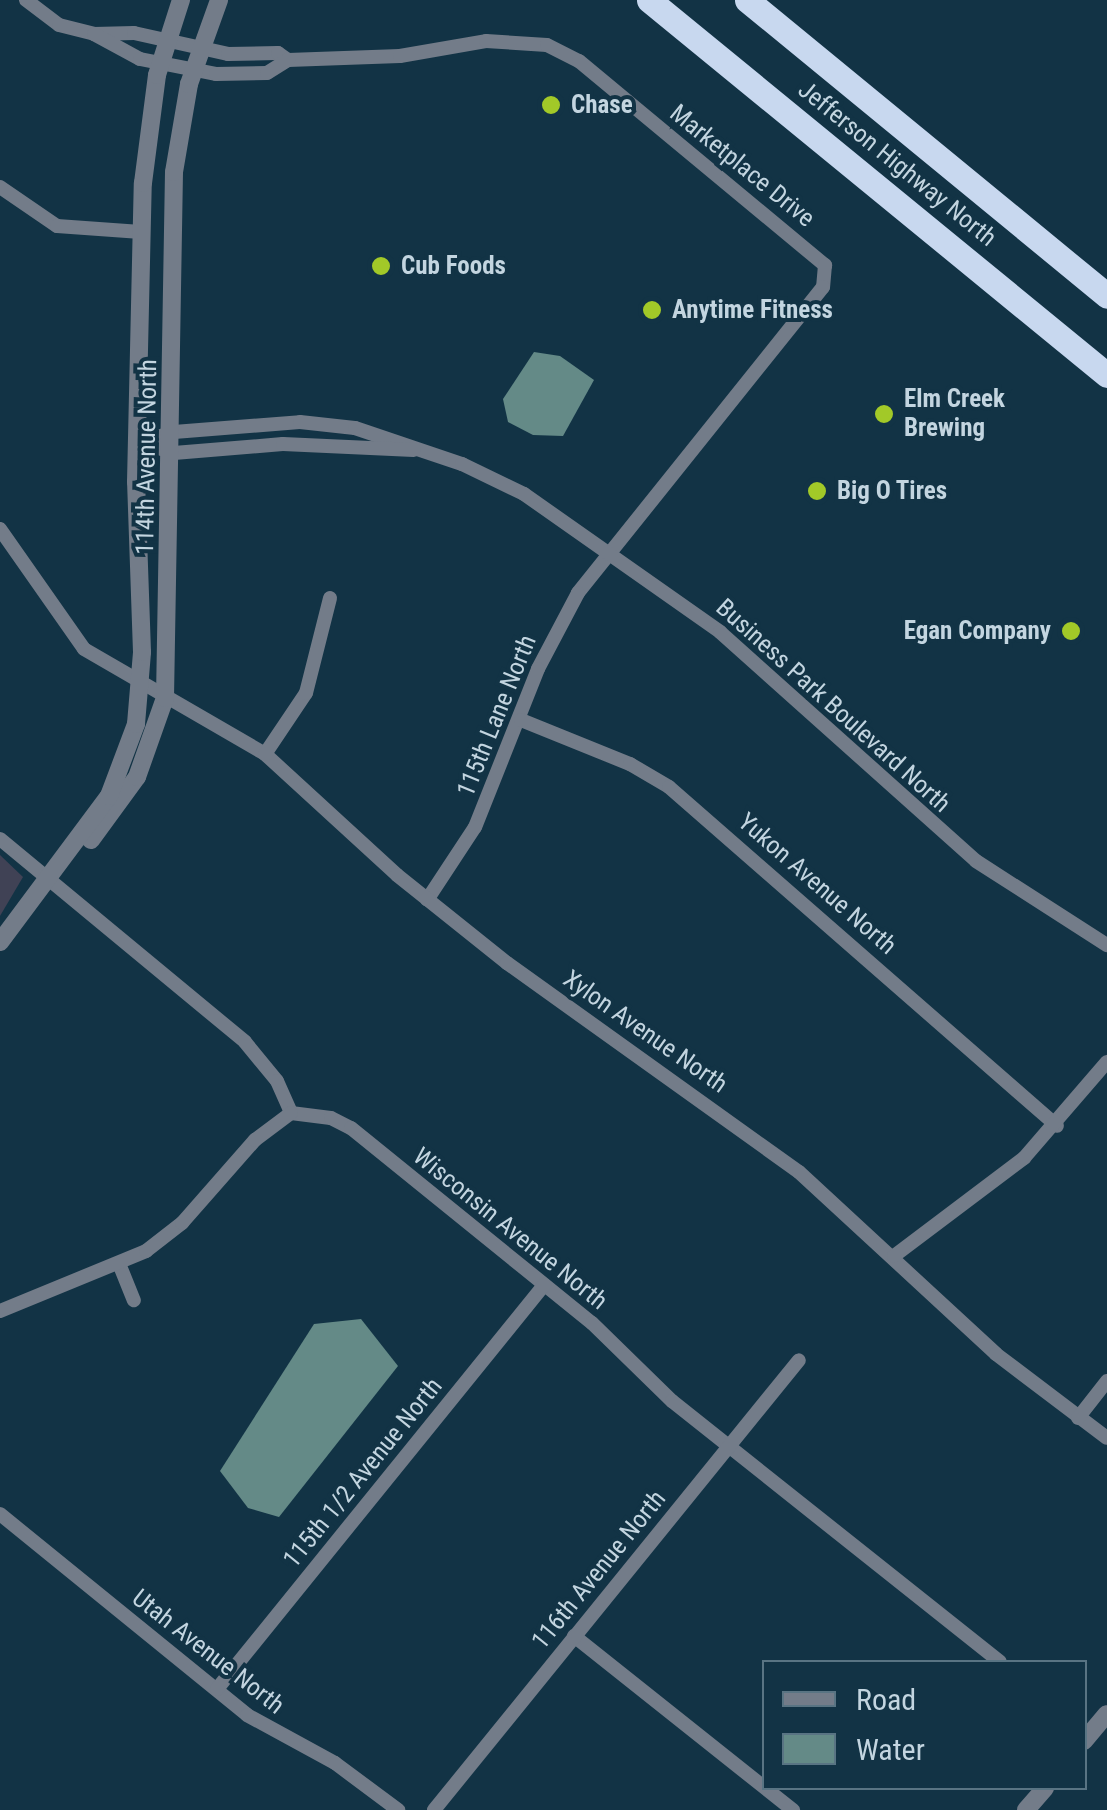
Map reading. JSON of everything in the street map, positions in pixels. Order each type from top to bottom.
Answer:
[{"type":"highway","name":"Jefferson Highway North","points":[[649,0],[1107,374]]},
{"type":"highway","name":"Jefferson Highway North","points":[[747,0],[1107,296]]},
{"type":"street","points":[[26,0],[59,25],[94,34]]},
{"type":"street","name":"114th Avenue North","points":[[0,942],[48,882],[121,774],[142,684],[141,232],[160,64],[181,0]]},
{"type":"street","name":"114th Avenue North","points":[[48,882],[76,859],[124,798],[146,758],[165,698],[174,454],[173,200],[193,71],[219,0]]},
{"type":"street","name":"Marketplace Drive","points":[[94,34],[202,45],[228,54],[278,53],[288,60]]},
{"type":"street","name":"Marketplace Drive","points":[[94,34],[104,45],[160,64],[193,71],[267,73],[288,60],[400,56],[486,41],[546,45],[579,61],[825,264],[823,287],[610,550]]},
{"type":"street","points":[[0,188],[57,226],[141,232]]},
{"type":"street","name":"Business Park Boulevard North","points":[[140,442],[174,432],[300,422],[355,428],[524,494],[610,550],[753,659],[964,852],[1107,945]]},
{"type":"street","name":"Business Park Boulevard North","points":[[140,442],[174,454],[283,444],[419,450]]},
{"type":"street","name":"Xylon Avenue North","points":[[0,528],[74,638],[165,698],[265,754],[427,900],[742,1127],[894,1256],[996,1354],[1107,1438]]},
{"type":"street","name":"115th Lane North","points":[[427,900],[476,826],[563,617],[610,550]]},
{"type":"street","points":[[265,754],[306,693],[330,598]]},
{"type":"street","name":"Yukon Avenue North","points":[[520,720],[630,764],[669,787],[1057,1126]]},
{"type":"street","points":[[0,838],[48,882],[238,1035],[276,1081],[291,1113],[255,1140],[166,1238],[120,1266],[0,1311]]},
{"type":"street","points":[[894,1256],[1057,1126],[1107,1062]]},
{"type":"street","name":"Wisconsin Avenue North","points":[[291,1113],[332,1118],[351,1128],[544,1285],[729,1446],[997,1660]]},
{"type":"street","points":[[120,1266],[134,1300]]},
{"type":"street","name":"115th 1/2 Avenue North","points":[[217,1689],[544,1285]]},
{"type":"street","name":"116th Avenue North","points":[[434,1810],[798,1360]]},
{"type":"street","points":[[1078,1418],[1107,1381]]},
{"type":"street","name":"Utah Avenue North","points":[[0,1514],[217,1689],[398,1810]]},
{"type":"street","points":[[574,1636],[762,1786]]},
{"type":"street","points":[[1087,1734],[1107,1714]]},
{"type":"street","points":[[767,1790],[792,1810]]},
{"type":"street","points":[[1026,1810],[1043,1790]]},
{"type":"shaded area","points":[[0,855],[23,877],[0,916]]},
{"type":"water","points":[[534,352],[560,356],[594,380],[563,436],[533,435],[508,422],[503,399]]},
{"type":"water","points":[[361,1319],[398,1366],[279,1517],[248,1508],[220,1471],[314,1324]]},
{"type":"place","name":"Chase","points":[[551,105]]},
{"type":"place","name":"Cub Foods","points":[[381,266]]},
{"type":"place","name":"Anytime Fitness","points":[[652,310]]},
{"type":"place","name":"Elm Creek Brewing","points":[[884,414]]},
{"type":"place","name":"Big O Tires","points":[[817,491]]},
{"type":"place","name":"Egan Company","points":[[1071,631]]}]
